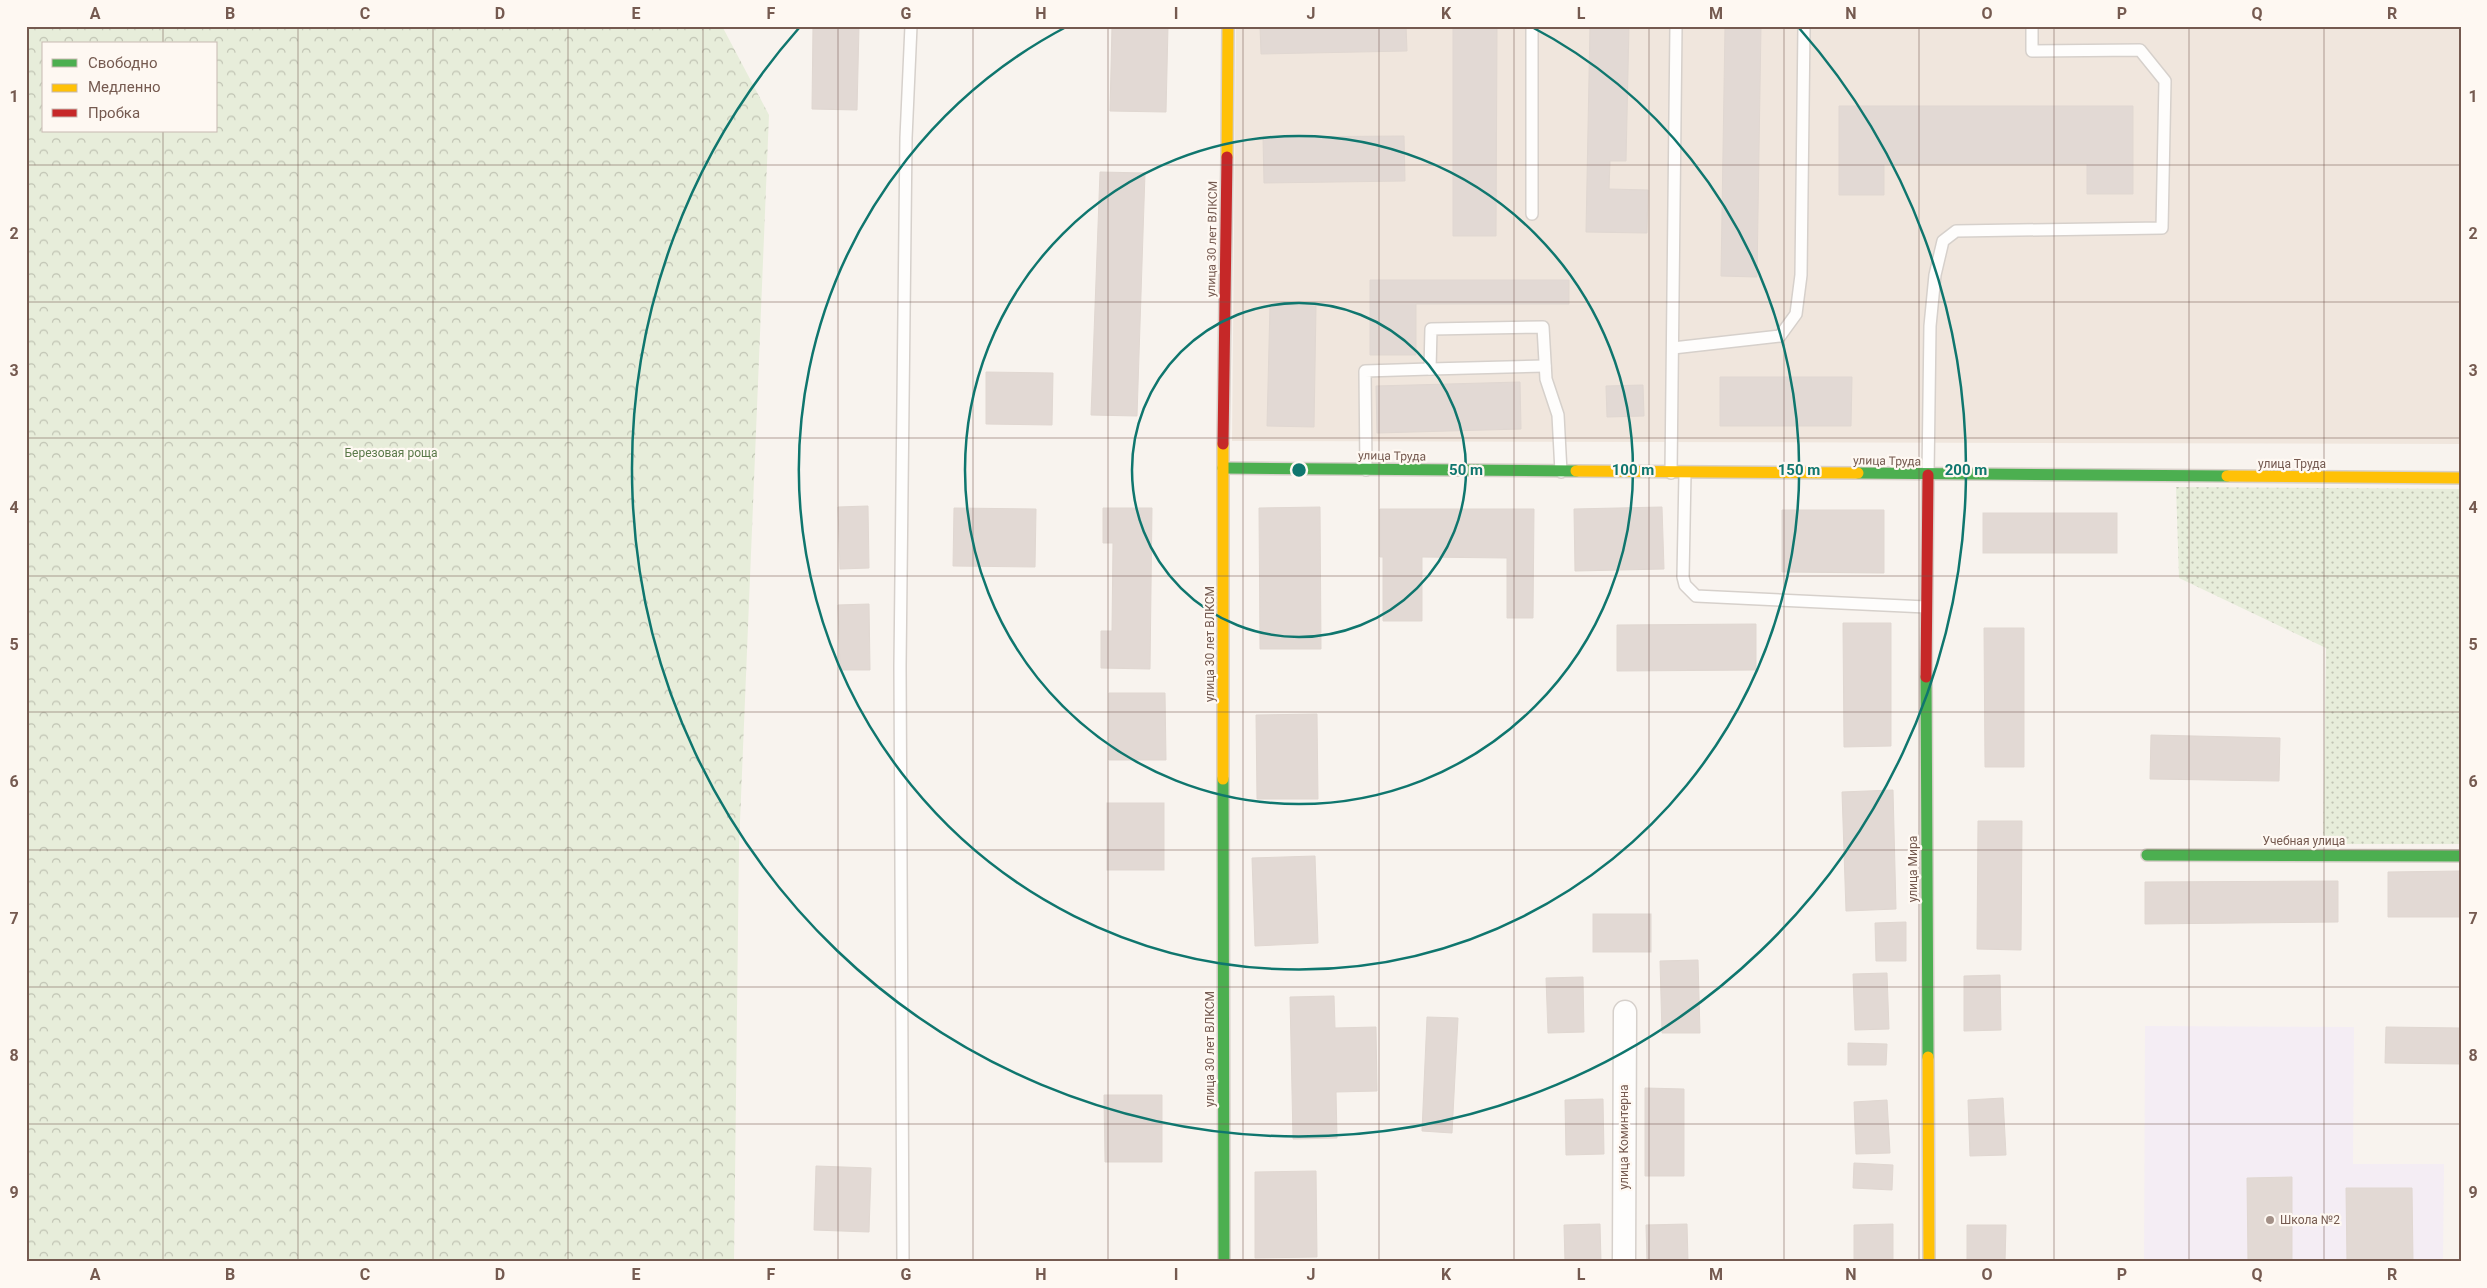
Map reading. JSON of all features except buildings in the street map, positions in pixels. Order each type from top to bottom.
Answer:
[{"type":"street","name":"улица 30 лет ВЛКСМ","points":[[1224,1262],[1223,468],[1228,26]]},
{"type":"street","name":"улица Труда","points":[[1223,468],[2461,478]]},
{"type":"street","name":"улица Мира","points":[[1928,475],[1926,607],[1929,1262]]},
{"type":"street","name":"Учебная улица","points":[[2147,855],[2461,856]]},
{"type":"street","name":"улица Коминтерна","points":[[1624,1262],[1625,1012]]},
{"type":"lane","points":[[903,1262],[900,666],[906,138],[910,26]]},
{"type":"lane","points":[[1532,26],[1532,214]]},
{"type":"lane","points":[[1672,473],[1676,26]]},
{"type":"lane","points":[[1673,348],[1780,336],[1796,314],[1801,275],[1804,26]]},
{"type":"lane","points":[[1928,475],[1930,326],[1935,275],[1943,241],[1956,231],[2162,228],[2165,81],[2140,50],[2032,52],[2032,26]]},
{"type":"lane","points":[[1430,369],[1431,329],[1543,327],[1546,379],[1558,415],[1562,472]]},
{"type":"lane","points":[[1366,470],[1365,371],[1545,366]]},
{"type":"lane","points":[[1685,473],[1683,577],[1685,585],[1696,596],[1926,607]]},
{"type":"shaded area","points":[[1236,26],[2461,26],[2461,444],[1232,441]]},
{"type":"shaded area","points":[[2145,1026],[2354,1027],[2353,1164],[2444,1164],[2443,1262],[2144,1262]]},
{"type":"green space","name":"Березовая роща","points":[[26,26],[722,26],[769,115],[739,846],[734,1262],[26,1262]]},
{"type":"green space","points":[[2176,487],[2461,489],[2461,844],[2323,844],[2326,648],[2179,578]]},
{"type":"traffic: fast","points":[[1223,468],[1576,471]]},
{"type":"traffic: fast","points":[[1858,473],[2227,476]]},
{"type":"traffic: fast","points":[[1926,677],[1928,1057]]},
{"type":"traffic: fast","points":[[1223,779],[1224,1262]]},
{"type":"traffic: fast","points":[[2147,855],[2461,856]]},
{"type":"traffic: slow","points":[[1227,157],[1228,26]]},
{"type":"traffic: slow","points":[[1223,444],[1223,779]]},
{"type":"traffic: slow","points":[[1576,471],[1858,473]]},
{"type":"traffic: slow","points":[[2227,476],[2461,478]]},
{"type":"traffic: slow","points":[[1928,1057],[1929,1262]]},
{"type":"traffic: jam","points":[[1223,444],[1227,157]]},
{"type":"traffic: jam","points":[[1926,677],[1928,475]]},
{"type":"place","name":"Школа №2","points":[[2270,1220]]}]
